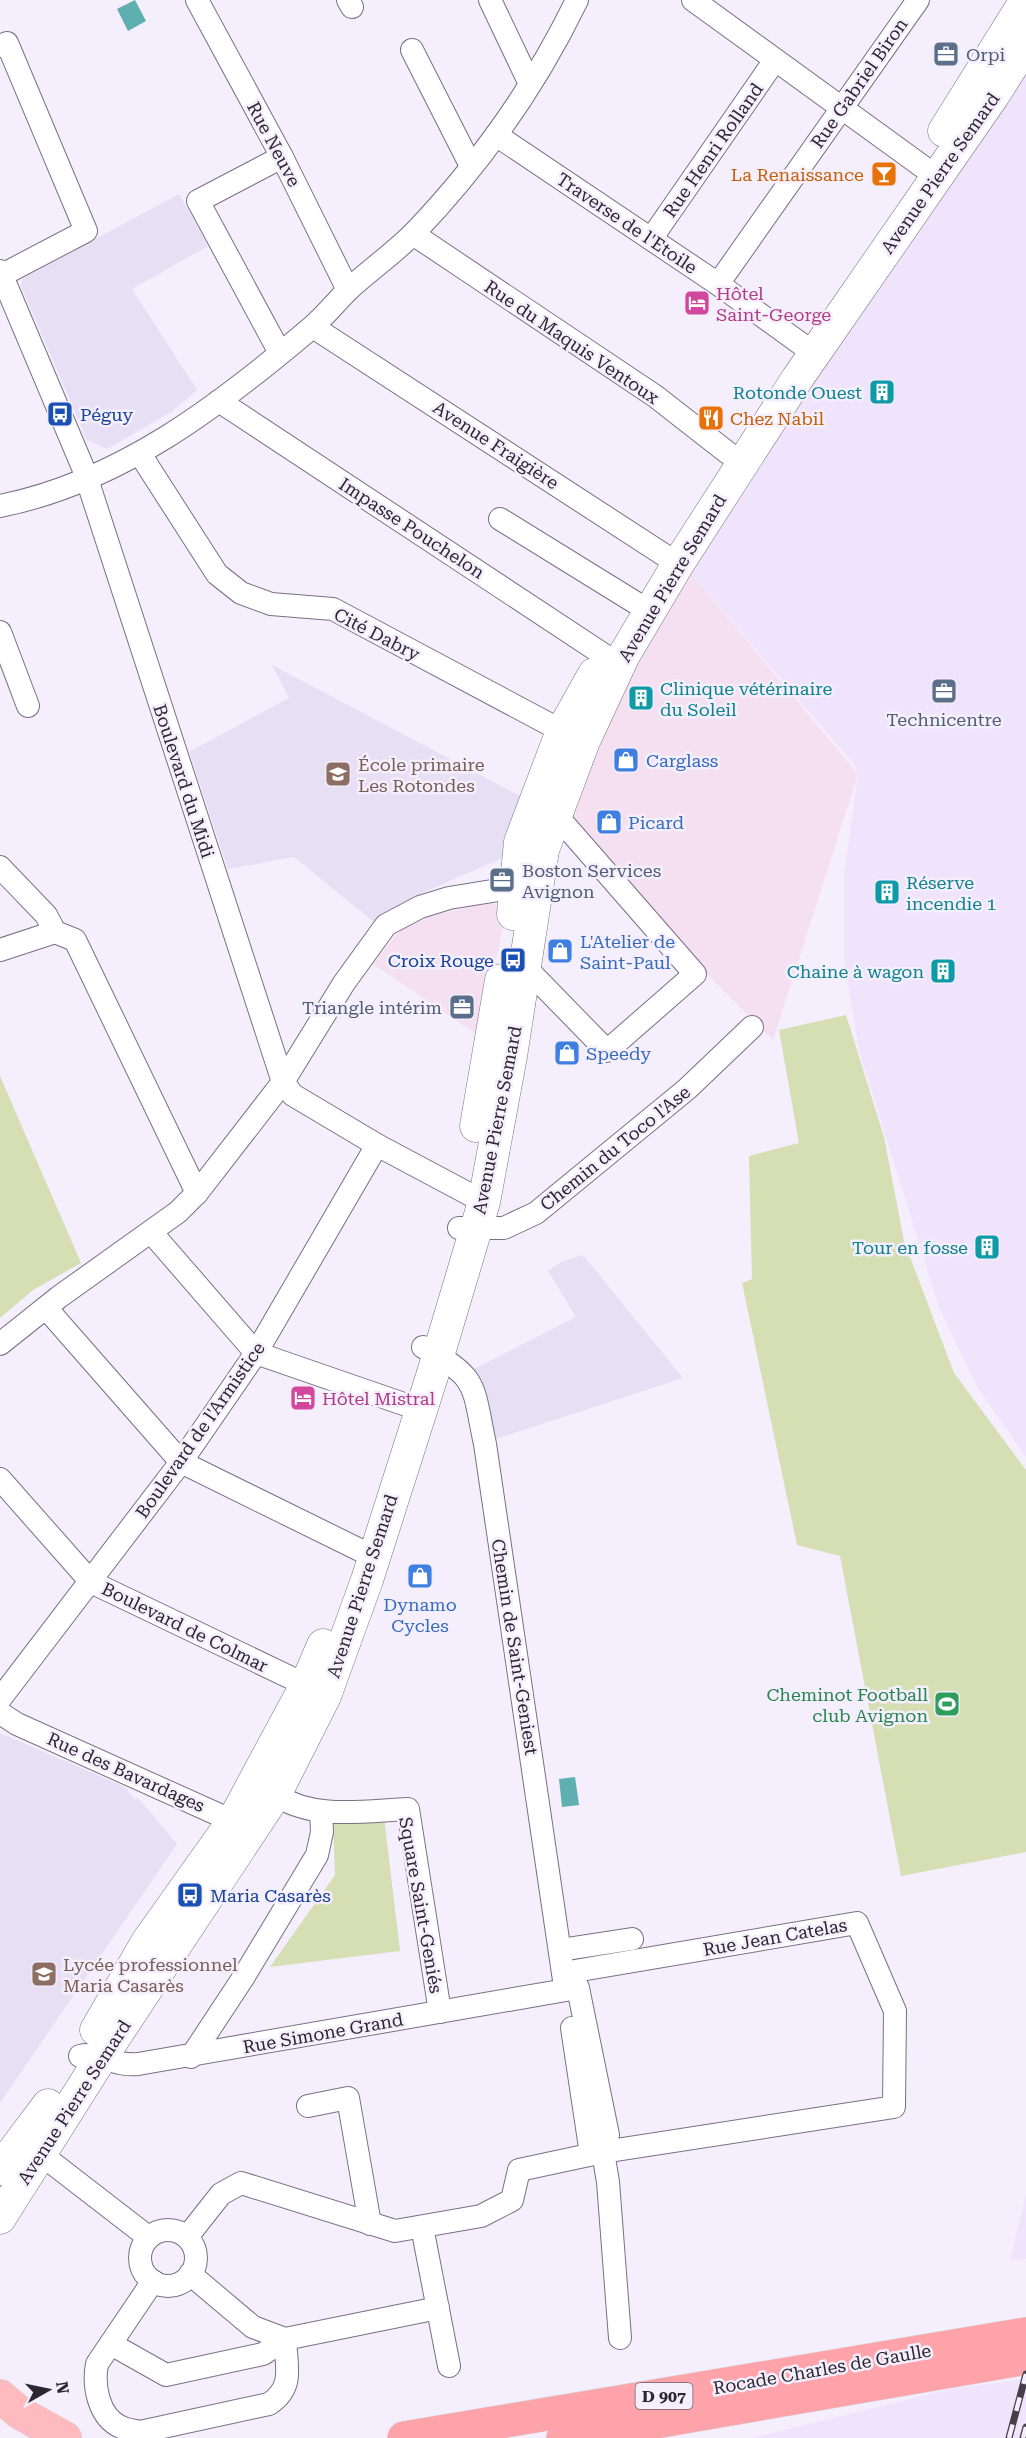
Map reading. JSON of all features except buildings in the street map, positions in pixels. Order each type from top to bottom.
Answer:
[{"type":"highway","name":"Rocade Charles de Gaulle","points":[[562,2438],[928,2363],[1026,2334]]},
{"type":"highway","name":"Rocade Charles de Gaulle","points":[[404,2438],[928,2363],[1026,2358]]},
{"type":"main road","name":"Avenue Pierre Semard","points":[[929,172],[1026,0]]},
{"type":"main road","name":"Avenue Pierre Semard","points":[[0,2218],[31,2147],[91,2057],[147,1941],[243,1825],[275,1795],[325,1696],[366,1553],[431,1351],[471,1213],[525,967],[527,885],[520,842],[562,731],[604,655],[641,606],[807,349],[929,172],[1026,44]]},
{"type":"main road","name":"Avenue Pierre Semard","points":[[671,559],[728,453],[807,349]]},
{"type":"main road","name":"Avenue Pierre Semard","points":[[471,1213],[527,885],[557,816],[584,741],[629,645],[641,606]]},
{"type":"main road","name":"Avenue Pierre Semard","points":[[243,1825],[366,1553]]},
{"type":"main road","name":"Avenue Pierre Semard","points":[[0,2169],[31,2147]]},
{"type":"main road","points":[[0,2396],[20,2413],[65,2438]]},
{"type":"main road","points":[[0,2425],[50,2438]]},
{"type":"street","name":"Rue Neuve","points":[[197,0],[282,157],[348,290]]},
{"type":"street","points":[[490,0],[530,84]]},
{"type":"street","points":[[0,506],[28,501],[87,479],[140,454],[219,401],[313,327],[348,290],[413,234],[471,166],[496,135],[552,52],[577,0]]},
{"type":"street","points":[[693,0],[929,172]]},
{"type":"street","name":"Rue Gabriel Biron","points":[[718,284],[918,0]]},
{"type":"street","points":[[0,46],[7,43],[86,231],[1,273]]},
{"type":"street","points":[[412,50],[471,166]]},
{"type":"street","name":"Rue Henri Rolland","points":[[651,239],[775,60]]},
{"type":"street","name":"Traverse de l'Etoile","points":[[496,135],[718,284],[807,349]]},
{"type":"street","points":[[280,352],[198,201],[282,157]]},
{"type":"street","name":"Rue du Maquis Ventoux","points":[[413,234],[655,396],[728,453]]},
{"type":"street","name":"Boulevard du Midi","points":[[1,273],[87,479],[283,1083]]},
{"type":"street","name":"Avenue Fraigière","points":[[313,327],[671,559]]},
{"type":"street","name":"Impasse Pouchelon","points":[[219,401],[604,655]]},
{"type":"street","name":"Cité Dabry","points":[[140,454],[217,574],[241,593],[270,604],[333,609],[562,731]]},
{"type":"street","points":[[500,519],[641,606]]},
{"type":"street","points":[[0,632],[28,706]]},
{"type":"street","points":[[525,967],[607,1051],[695,974],[557,816]]},
{"type":"street","points":[[0,867],[46,915],[55,932]]},
{"type":"street","points":[[0,1344],[151,1232],[197,1193],[283,1083],[344,983],[386,925],[420,907],[449,898],[527,885]]},
{"type":"street","points":[[0,950],[55,932],[75,940],[197,1193]]},
{"type":"street","name":"Chemin du Toco l'Ase","points":[[471,1213],[504,1228],[536,1213],[687,1089],[752,1027]]},
{"type":"street","points":[[283,1083],[293,1095],[377,1145],[471,1213]]},
{"type":"street","name":"Boulevard de l'Armistice","points":[[0,1699],[181,1462],[256,1353],[377,1145]]},
{"type":"street","points":[[151,1232],[256,1353],[412,1407]]},
{"type":"street","points":[[46,1308],[181,1462],[366,1553]]},
{"type":"street","name":"Chemin de Saint-Geniest","points":[[431,1351],[458,1367],[469,1379],[484,1444],[565,1971],[597,2153],[608,2182],[620,2338]]},
{"type":"street","name":"Boulevard de Colmar","points":[[0,1479],[90,1582],[306,1685]]},
{"type":"street","name":"Rue des Bavardages","points":[[0,1713],[17,1724],[206,1806],[243,1825]]},
{"type":"street","name":"Square Saint-Geniés","points":[[275,1795],[292,1806],[321,1812],[408,1809],[440,2012]]},
{"type":"street","points":[[191,2056],[243,1978],[317,1855],[322,1832],[321,1812]]},
{"type":"street","name":"Rue Jean Catelas","points":[[565,1971],[857,1923],[895,2011],[894,2107],[597,2153]]},
{"type":"street","points":[[565,1971],[632,1939]]},
{"type":"street","name":"Rue Simone Grand","points":[[91,2057],[126,2066],[440,2012],[565,1971]]},
{"type":"street","points":[[308,2106],[348,2098],[370,2224]]},
{"type":"street","points":[[31,2147],[148,2237]]},
{"type":"street","points":[[187,2237],[220,2194],[242,2183],[395,2231],[482,2216],[512,2200],[519,2170],[597,2153]]},
{"type":"street","points":[[422,2227],[449,2366]]},
{"type":"street","points":[[164,2230],[172,2230],[187,2237],[195,2253],[196,2262],[190,2274],[180,2283],[171,2286],[153,2282],[142,2269],[140,2260],[140,2252],[148,2237],[164,2230]]},
{"type":"street","points":[[190,2274],[253,2326],[285,2339]]},
{"type":"street","points":[[153,2282],[97,2364],[94,2377],[96,2394],[104,2411],[120,2427],[140,2432],[269,2404],[282,2396],[287,2384],[285,2339]]},
{"type":"street","points":[[111,2344],[166,2374],[263,2354],[285,2339],[438,2308]]},
{"type":"shaded area","points":[[135,0],[146,21],[128,31],[117,9]]},
{"type":"shaded area","points":[[1026,64],[1026,1457],[977,1387],[939,1307],[859,1051],[844,959],[844,876],[858,774],[853,763],[688,570]]},
{"type":"shaded area","points":[[179,194],[208,246],[132,289],[197,390],[171,412],[107,449],[87,440],[21,286],[23,278]]},
{"type":"shaded area","points":[[688,570],[858,774],[773,1040],[687,954],[565,818],[594,737]]},
{"type":"shaded area","name":"École primaire Les Rotondes","points":[[272,665],[522,797],[509,855],[420,894],[374,922],[294,857],[228,869],[189,752],[289,698]]},
{"type":"shaded area","points":[[490,902],[506,910],[481,1037],[373,964],[402,928],[431,916]]},
{"type":"shaded area","name":"Cheminot Football club Avignon","points":[[846,1015],[884,1137],[904,1241],[954,1373],[1026,1470],[1026,1852],[901,1876],[840,1556],[797,1545],[742,1283],[752,1279],[749,1156],[799,1143],[779,1030]]},
{"type":"shaded area","points":[[0,1076],[81,1263],[33,1290],[0,1318]]},
{"type":"shaded area","points":[[583,1255],[683,1378],[490,1441],[472,1370],[576,1317],[548,1271],[563,1261]]},
{"type":"shaded area","name":"Lycée professionnel Maria Casarès","points":[[0,1733],[125,1787],[135,1800],[138,1798],[177,1844],[0,2103]]},
{"type":"shaded area","points":[[575,1777],[579,1805],[562,1807],[559,1779]]},
{"type":"shaded area","points":[[384,1817],[400,1951],[270,1967],[335,1875],[333,1819]]},
{"type":"shaded area","points":[[1026,2195],[1026,2259],[1010,2260]]},
{"type":"shaded area","points":[[1026,2379],[1026,2438],[752,2438],[951,2389]]},
{"type":"railway","points":[[1009,2438],[1026,2374]]},
{"type":"railway","points":[[1023,2438],[1026,2427]]},
{"type":"place","name":"Orpi","points":[[946,54]]},
{"type":"place","name":"La Renaissance","points":[[884,174]]},
{"type":"place","name":"Hôtel Saint-George","points":[[697,303]]},
{"type":"place","name":"Rotonde Ouest","points":[[882,392]]},
{"type":"place","name":"Péguy","points":[[60,414]]},
{"type":"place","name":"Chez Nabil","points":[[711,418]]},
{"type":"place","name":"Technicentre","points":[[944,691]]},
{"type":"place","name":"Clinique vétérinaire du Soleil","points":[[641,698]]},
{"type":"place","name":"Carglass","points":[[626,760]]},
{"type":"place","name":"École primaire Les Rotondes","points":[[338,774]]},
{"type":"place","name":"Picard","points":[[609,822]]},
{"type":"place","name":"Boston Services Avignon","points":[[502,880]]},
{"type":"place","name":"Réserve incendie 1","points":[[887,892]]},
{"type":"place","name":"L'Atelier de Saint-Paul","points":[[560,951]]},
{"type":"place","name":"Croix Rouge","points":[[513,960]]},
{"type":"place","name":"Chaine à wagon","points":[[943,971]]},
{"type":"place","name":"Triangle intérim","points":[[462,1007]]},
{"type":"place","name":"Speedy","points":[[567,1053]]},
{"type":"place","name":"Tour en fosse","points":[[987,1247]]},
{"type":"place","name":"Hôtel Mistral","points":[[303,1398]]},
{"type":"place","name":"Dynamo Cycles","points":[[420,1576]]},
{"type":"place","name":"Cheminot Football club Avignon","points":[[947,1704]]},
{"type":"place","name":"Maria Casarès","points":[[190,1895]]},
{"type":"place","name":"Lycée professionnel Maria Casarès","points":[[44,1974]]}]
